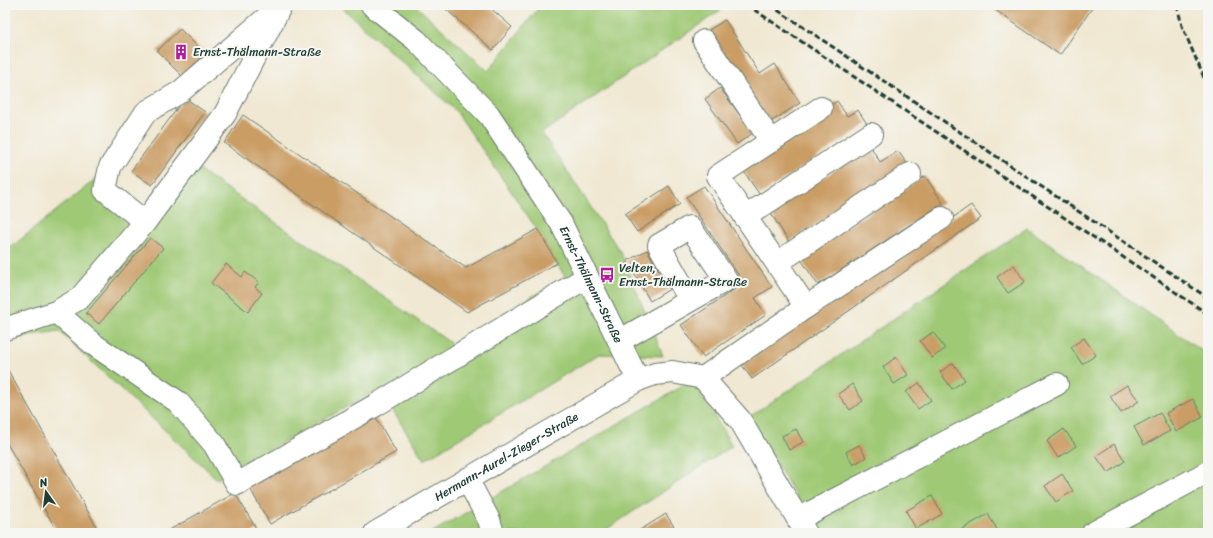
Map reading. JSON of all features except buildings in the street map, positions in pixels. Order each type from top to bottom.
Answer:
[{"type":"street","name":"Ernst-Thälmann-Straße","points":[[372,5],[416,40],[489,115],[561,223],[638,380]]},
{"type":"street","points":[[5,329],[56,312],[80,298],[146,222],[225,114],[279,6]]},
{"type":"street","points":[[146,222],[105,190],[110,167],[146,112],[180,92],[279,6]]},
{"type":"street","points":[[704,41],[771,141]]},
{"type":"street","points":[[806,307],[718,176],[821,108]]},
{"type":"street","points":[[745,217],[871,134]]},
{"type":"street","points":[[777,263],[910,174]]},
{"type":"street","points":[[703,378],[806,307],[942,218]]},
{"type":"street","points":[[56,312],[93,344],[178,402],[214,444],[238,484],[376,405],[587,276]]},
{"type":"street","points":[[619,341],[690,300]]},
{"type":"street","points":[[638,380],[655,374],[673,372],[703,378],[740,420],[802,526],[1057,384]]},
{"type":"street","name":"Hermann-Aurel-Zieger-Straße","points":[[375,533],[638,380]]},
{"type":"street","points":[[1093,533],[1208,472]]},
{"type":"street","points":[[467,479],[490,520],[493,533]]},
{"type":"green space","points":[[339,5],[415,5],[488,71],[541,5],[722,5],[725,7],[542,133],[621,253],[663,356],[599,354],[424,460],[379,389],[217,479],[59,331],[5,339],[5,252],[102,174],[155,219],[198,169],[452,344],[565,277],[536,228],[456,111]]},
{"type":"green space","points":[[1027,228],[1208,355],[1208,533],[819,533],[748,418]]},
{"type":"green space","points":[[693,380],[732,446],[601,533],[431,533]]},
{"type":"railway","points":[[747,5],[1208,314]]},
{"type":"railway","points":[[770,5],[1208,298]]},
{"type":"railway","points":[[1177,5],[1182,26],[1208,87]]},
{"type":"place","name":"Ernst-Thälmann-Straße","points":[[181,52]]},
{"type":"place","name":"Velten, Ernst-Thälmann-Straße","points":[[607,275]]}]
